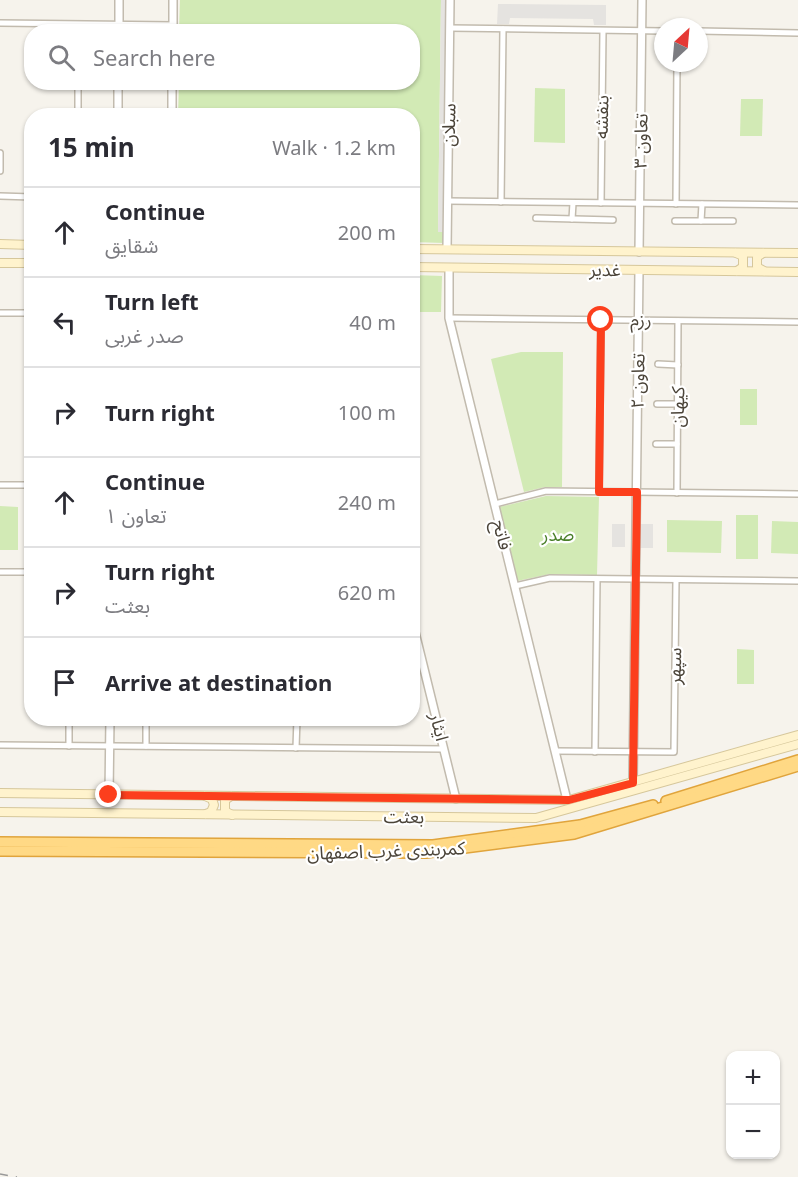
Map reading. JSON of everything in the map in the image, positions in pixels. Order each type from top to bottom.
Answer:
[{"type":"highway","name":"کمربندی غرب اصفهان","points":[[0,842],[433,845],[580,825],[798,760]]},
{"type":"highway","name":"کمربندی غرب اصفهان","points":[[0,851],[426,853],[574,834],[798,766]]},
{"type":"main road","points":[[0,244],[24,245]]},
{"type":"main road","name":"غدیر","points":[[420,249],[798,253]]},
{"type":"main road","points":[[736,253],[741,254],[745,262],[741,269],[736,271]]},
{"type":"main road","points":[[764,271],[757,267],[755,262],[759,255],[765,253]]},
{"type":"main road","points":[[0,263],[24,263]]},
{"type":"main road","name":"غدیر","points":[[420,267],[798,272]]},
{"type":"main road","name":"بعثت","points":[[0,793],[567,800],[798,735]]},
{"type":"main road","name":"بعثت","points":[[0,812],[536,818],[798,744]]},
{"type":"main road","points":[[204,796],[212,800],[214,805],[211,812],[204,814]]},
{"type":"main road","points":[[233,796],[225,800],[223,805],[225,811],[233,815]]},
{"type":"street","points":[[119,0],[119,24]]},
{"type":"street","points":[[173,0],[173,24]]},
{"type":"street","name":"سبلان","points":[[447,249],[450,0]]},
{"type":"street","name":"تعاون ۳","points":[[639,252],[642,0]]},
{"type":"street","points":[[0,23],[79,24]]},
{"type":"street","points":[[450,28],[654,31]]},
{"type":"street","points":[[501,202],[503,29]]},
{"type":"street","name":"بنفشه","points":[[601,203],[603,31]]},
{"type":"street","points":[[708,31],[798,33]]},
{"type":"street","points":[[676,204],[677,72]]},
{"type":"street","points":[[78,90],[78,108]]},
{"type":"street","points":[[118,90],[118,108]]},
{"type":"street","points":[[172,90],[172,108]]},
{"type":"street","points":[[0,154],[0,171]]},
{"type":"street","points":[[0,196],[24,196]]},
{"type":"street","points":[[448,201],[798,205]]},
{"type":"street","points":[[572,219],[573,203]]},
{"type":"street","points":[[701,221],[702,204]]},
{"type":"street","points":[[536,218],[613,220]]},
{"type":"street","points":[[675,221],[732,221]]},
{"type":"street","name":"فاتح","points":[[449,268],[449,318],[567,800]]},
{"type":"street","name":"تعاون ۲","points":[[633,783],[639,270]]},
{"type":"street","points":[[0,313],[24,313]]},
{"type":"street","name":"رزم","points":[[449,318],[798,322]]},
{"type":"street","points":[[599,492],[601,320]]},
{"type":"street","name":"کیهان","points":[[677,493],[678,321]]},
{"type":"street","points":[[658,364],[678,365]]},
{"type":"street","points":[[657,404],[678,404]]},
{"type":"street","points":[[656,444],[677,444]]},
{"type":"street","points":[[0,485],[24,486]]},
{"type":"street","points":[[495,504],[546,492],[798,494]]},
{"type":"street","points":[[0,572],[24,572]]},
{"type":"street","points":[[514,586],[550,578],[798,581]]},
{"type":"street","points":[[595,752],[597,579]]},
{"type":"street","name":"سپهر","points":[[633,752],[674,752],[676,580]]},
{"type":"street","name":"ایثار","points":[[420,652],[456,799]]},
{"type":"street","points":[[69,726],[69,746]]},
{"type":"street","points":[[109,795],[110,726]]},
{"type":"street","points":[[146,726],[146,746]]},
{"type":"street","points":[[296,748],[297,726]]},
{"type":"street","points":[[0,745],[444,750]]},
{"type":"street","points":[[555,751],[633,752]]},
{"type":"green space","points":[[180,0],[441,0],[438,232],[444,232],[444,243],[420,242],[420,108],[178,108],[179,90],[420,90],[420,24],[179,24]]},
{"type":"green space","points":[[535,88],[565,89],[565,143],[534,142]]},
{"type":"green space","points":[[741,99],[763,99],[762,136],[740,136]]},
{"type":"green space","points":[[420,275],[442,276],[441,312],[420,312]]},
{"type":"green space","points":[[521,352],[563,352],[562,487],[545,487],[524,492],[491,359]]},
{"type":"green space","points":[[740,389],[757,389],[757,425],[740,425]]},
{"type":"green space","name":"صدر","points":[[546,496],[599,497],[597,575],[550,574],[517,581],[499,507]]},
{"type":"green space","points":[[0,506],[18,507],[18,550],[0,550]]},
{"type":"green space","points":[[736,515],[758,515],[758,559],[736,559]]},
{"type":"green space","points":[[667,520],[722,521],[721,553],[667,552]]},
{"type":"green space","points":[[772,521],[798,522],[798,554],[771,553]]},
{"type":"green space","points":[[737,649],[754,650],[754,684],[737,684]]},
{"type":"shaded area","points":[[441,0],[447,0],[444,232],[438,232]]},
{"type":"shaded area","points":[[498,4],[606,5],[606,25],[594,25],[593,19],[510,18],[509,24],[497,24]]},
{"type":"shaded area","points":[[612,524],[625,524],[625,547],[612,547]]},
{"type":"shaded area","points":[[640,524],[653,524],[653,548],[640,548]]},
{"type":"railway","points":[[0,1174],[17,1177]]},
{"type":"route","points":[[109,795],[569,800],[633,783],[637,492],[599,492],[601,320]]}]
